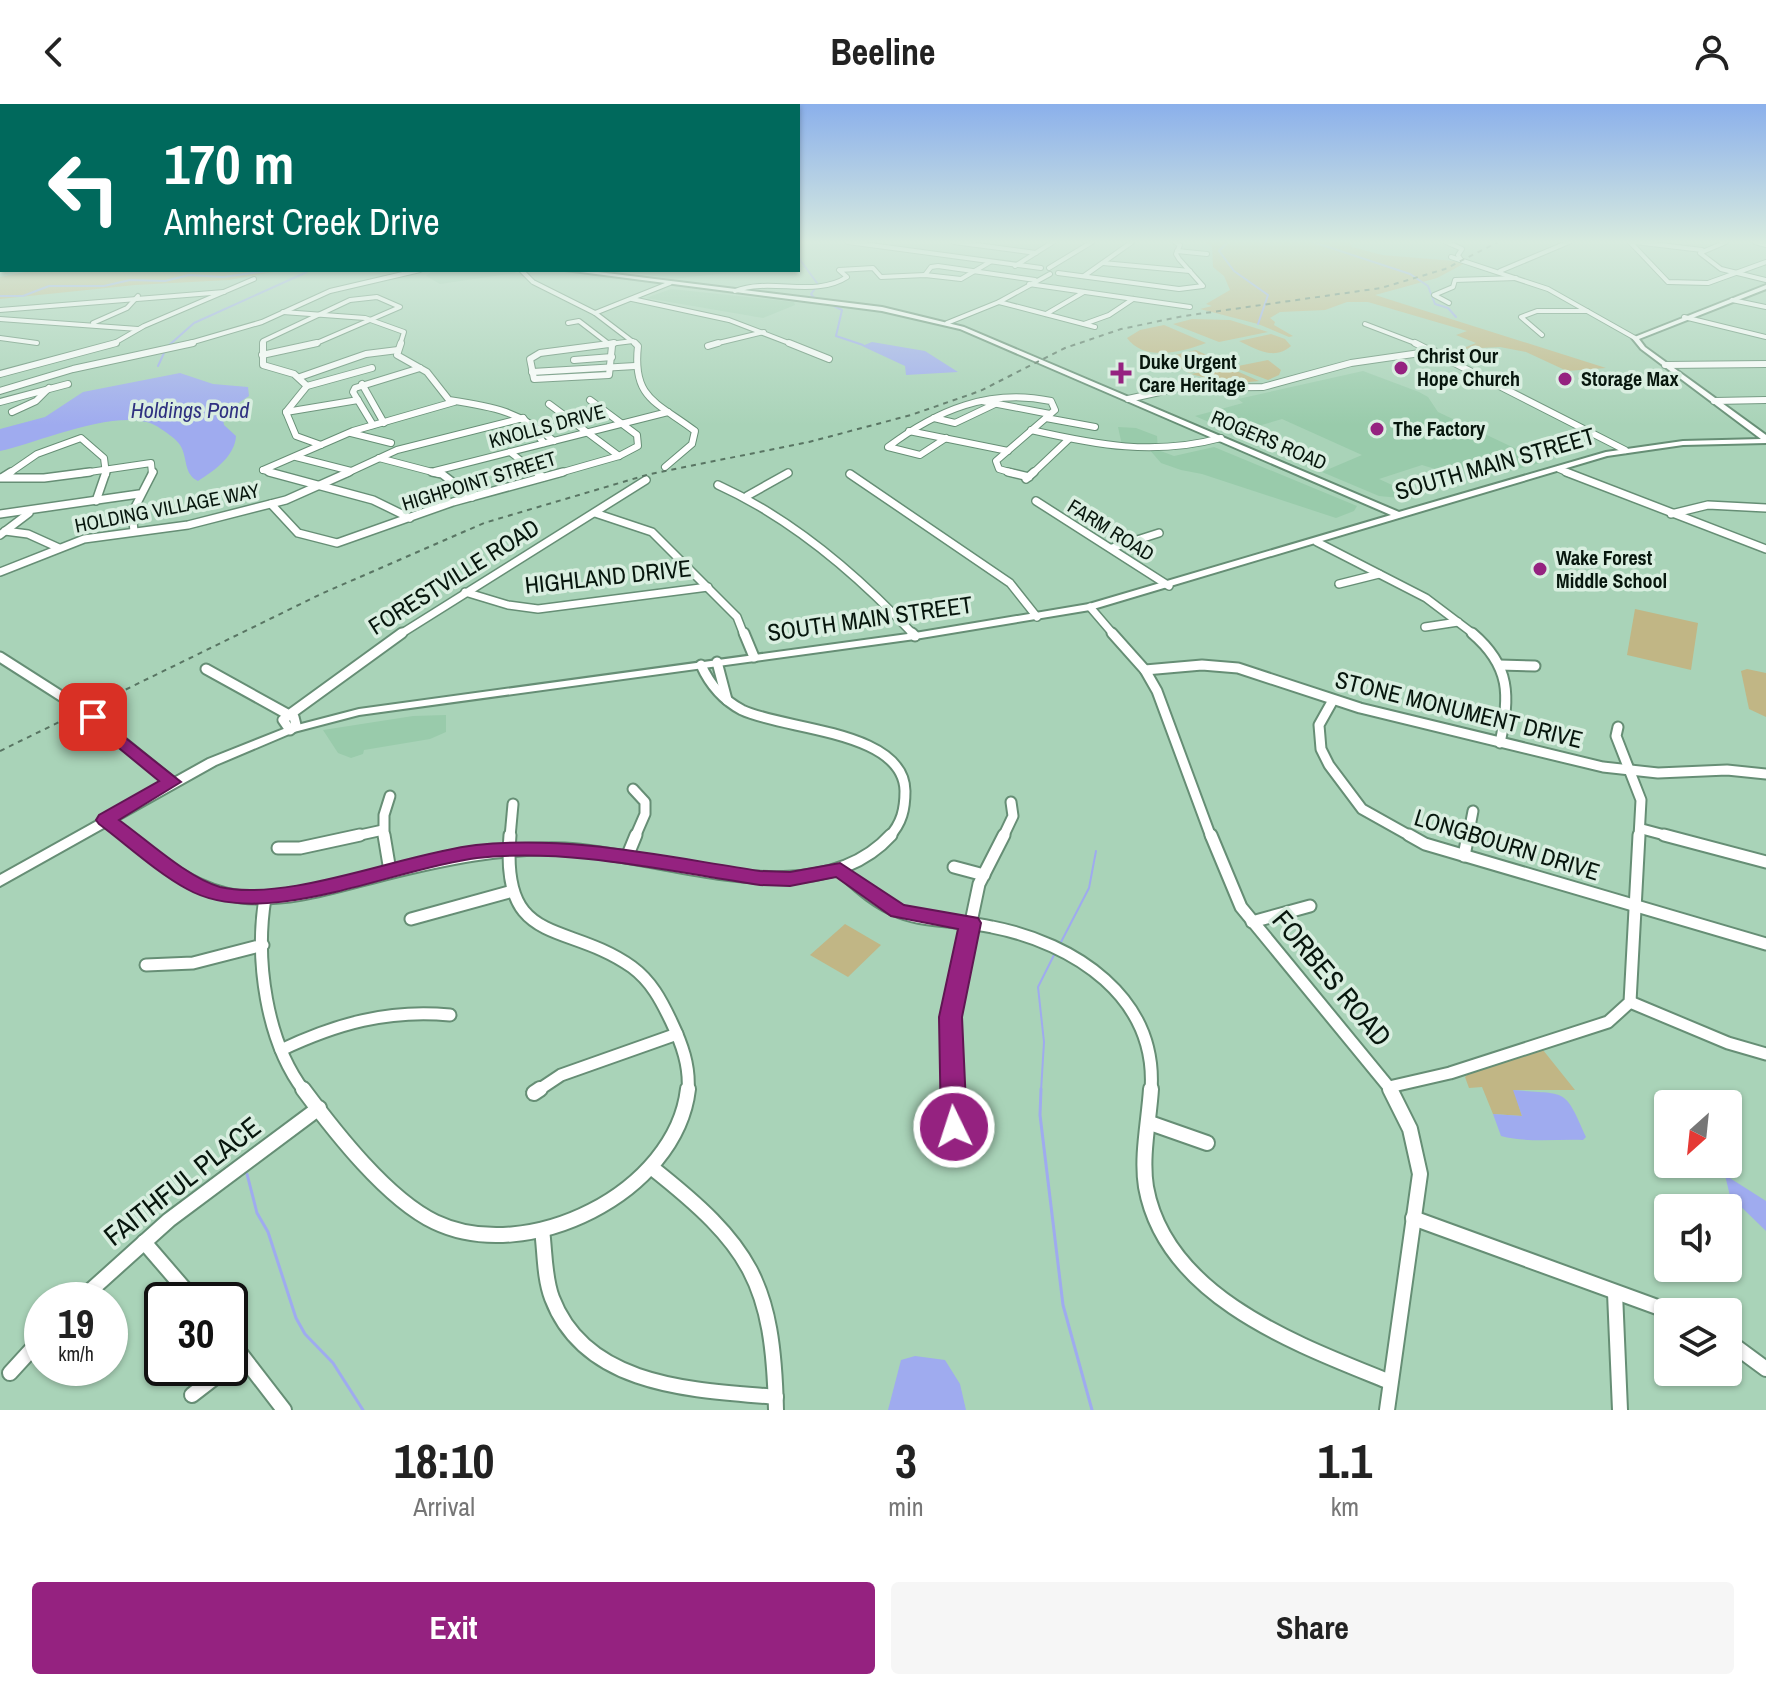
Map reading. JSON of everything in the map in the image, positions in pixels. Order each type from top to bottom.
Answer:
[{"type":"main road","name":"ROGERS ROAD","points":[[833,303],[882,309],[947,323],[1398,515]]},
{"type":"main road","points":[[1724,303],[1635,338],[1665,365],[1766,440]]},
{"type":"main road","name":"SOUTH MAIN STREET","points":[[0,881],[172,782],[290,730],[359,712],[915,636],[1090,607],[1625,450],[1683,443],[1766,440]]},
{"type":"street","points":[[0,310],[70,303]]},
{"type":"street","points":[[89,324],[127,308],[132,303]]},
{"type":"street","points":[[2,372],[99,350],[123,341],[138,329],[201,303]]},
{"type":"street","points":[[0,391],[113,360],[218,338],[305,303]]},
{"type":"street","points":[[307,386],[300,377],[263,365],[265,339],[344,303]]},
{"type":"street","points":[[262,355],[306,348],[400,307],[391,303]]},
{"type":"street","points":[[575,303],[595,313],[633,341],[639,350],[636,379],[643,392],[691,426],[696,438],[665,467]]},
{"type":"street","points":[[595,313],[622,303]]},
{"type":"street","points":[[651,303],[713,316],[764,332],[829,359]]},
{"type":"street","points":[[947,323],[997,303]]},
{"type":"street","points":[[1003,303],[1095,327]]},
{"type":"street","points":[[1046,314],[1065,303]]},
{"type":"street","points":[[1084,324],[1109,315],[1127,303]]},
{"type":"street","points":[[1161,303],[1190,307]]},
{"type":"street","points":[[1573,303],[1635,338]]},
{"type":"street","points":[[1746,303],[1766,307]]},
{"type":"street","points":[[1542,335],[1521,317],[1537,311],[1590,311]]},
{"type":"street","points":[[283,312],[372,320],[401,329],[403,338],[398,350],[401,359],[420,368],[454,402]]},
{"type":"street","points":[[1684,317],[1766,337]]},
{"type":"street","points":[[0,319],[138,329]]},
{"type":"street","points":[[568,323],[587,320]]},
{"type":"street","points":[[579,321],[609,344],[613,348],[609,375],[534,379],[530,357],[569,349],[609,344],[633,341]]},
{"type":"street","points":[[1365,324],[1434,351],[1548,413],[1625,450]]},
{"type":"street","points":[[708,346],[764,332]]},
{"type":"street","points":[[0,338],[37,343]]},
{"type":"street","points":[[569,349],[576,368]]},
{"type":"street","points":[[99,350],[113,360]]},
{"type":"street","points":[[300,377],[366,354],[398,350]]},
{"type":"street","points":[[1128,399],[1168,389],[1263,387],[1365,360],[1434,351]]},
{"type":"street","points":[[573,358],[605,353]]},
{"type":"street","points":[[573,358],[612,357]]},
{"type":"street","points":[[1665,365],[1766,364]]},
{"type":"street","points":[[532,372],[635,366]]},
{"type":"street","points":[[286,412],[307,386],[372,368]]},
{"type":"street","points":[[373,425],[353,392],[362,384],[420,368]]},
{"type":"street","points":[[0,402],[49,388],[71,386],[59,378]]},
{"type":"street","points":[[362,384],[384,423]]},
{"type":"street","points":[[12,412],[36,401],[49,388]]},
{"type":"street","points":[[946,438],[924,454],[889,449],[909,431],[934,418],[1003,395],[1033,397],[1055,404],[1048,416],[996,461],[997,466],[1028,478],[1066,438]]},
{"type":"street","points":[[16,399],[36,401]]},
{"type":"street","points":[[286,412],[358,400]]},
{"type":"street","points":[[549,404],[619,456],[638,446],[640,439],[590,400]]},
{"type":"street","points":[[1714,401],[1766,400]]},
{"type":"street","points":[[980,401],[1095,427]]},
{"type":"street","points":[[410,518],[379,502],[263,470],[349,433],[454,402],[505,409],[554,441]]},
{"type":"street","points":[[934,418],[955,423],[995,404]]},
{"type":"street","points":[[286,412],[296,436],[321,445]]},
{"type":"street","name":"KNOLLS DRIVE","points":[[435,471],[668,412]]},
{"type":"street","points":[[523,418],[544,443]]},
{"type":"street","name":"HOLDING VILLAGE WAY","points":[[0,572],[84,539],[205,521],[271,504],[397,450],[523,418]]},
{"type":"street","points":[[909,431],[1008,451]]},
{"type":"street","points":[[1030,431],[1130,450],[1169,452],[1221,438]]},
{"type":"street","points":[[349,433],[391,443]]},
{"type":"street","points":[[0,478],[37,454],[81,438],[99,448],[108,470],[96,501]]},
{"type":"street","points":[[510,452],[543,477]]},
{"type":"street","points":[[295,456],[351,471]]},
{"type":"street","name":"HIGHPOINT STREET","points":[[271,504],[298,533],[328,543],[352,539],[472,497],[619,456]]},
{"type":"street","points":[[379,458],[435,471],[451,478],[472,497]]},
{"type":"street","points":[[0,478],[44,478],[151,463],[154,470],[139,494],[132,513],[134,531]]},
{"type":"street","points":[[1559,469],[1766,549]]},
{"type":"street","points":[[747,496],[788,473]]},
{"type":"street","points":[[850,474],[1010,583],[1037,617]]},
{"type":"street","name":"FORESTVILLE ROAD","points":[[289,715],[339,676],[465,592],[646,480]]},
{"type":"street","points":[[718,485],[747,496],[886,603],[915,636]]},
{"type":"street","points":[[0,514],[139,494]]},
{"type":"street","name":"FARM ROAD","points":[[1036,501],[1169,586]]},
{"type":"street","points":[[1671,514],[1708,505],[1766,508]]},
{"type":"street","points":[[3,533],[31,511]]},
{"type":"street","points":[[595,513],[652,532],[744,628],[754,657]]},
{"type":"street","points":[[3,533],[28,534],[59,548]]},
{"type":"street","points":[[1112,548],[1159,533]]},
{"type":"street","points":[[1317,542],[1429,601],[1458,622],[1499,665],[1508,694],[1500,743]]},
{"type":"street","points":[[0,560],[15,566]]},
{"type":"street","points":[[1339,584],[1379,574]]},
{"type":"street","name":"HIGHLAND DRIVE","points":[[465,592],[508,605],[538,609],[708,587]]},
{"type":"street","name":"FORBES ROAD","points":[[1090,607],[1145,670],[1170,721],[1231,890],[1252,922],[1389,1087],[1409,1120],[1418,1144],[1420,1174],[1387,1410]]},
{"type":"street","points":[[1425,627],[1458,622]]},
{"type":"street","points":[[0,657],[83,710],[172,782]]},
{"type":"street","points":[[717,662],[727,700]]},
{"type":"street","points":[[105,820],[194,884],[218,894],[265,898],[475,852],[511,849],[565,849],[760,878],[790,879],[840,870],[883,845],[897,830],[908,796],[898,769],[862,743],[755,716],[709,686],[701,665]]},
{"type":"street","name":"STONE MONUMENT DRIVE","points":[[1145,670],[1202,665],[1238,668],[1333,700],[1500,743],[1632,771],[1727,770],[1766,774]]},
{"type":"street","points":[[1499,665],[1535,666]]},
{"type":"street","points":[[206,669],[294,717],[296,725],[290,730]]},
{"type":"street","name":"LONGBOURN DRIVE","points":[[1333,700],[1319,725],[1321,749],[1349,796],[1377,821],[1404,836],[1464,856],[1766,944]]},
{"type":"street","points":[[1389,1087],[1450,1073],[1608,1022],[1630,1002],[1642,829],[1641,800],[1616,736],[1618,727]]},
{"type":"street","points":[[627,857],[645,814],[645,802],[633,789]]},
{"type":"street","points":[[390,796],[384,810],[383,830],[390,871]]},
{"type":"street","points":[[954,1127],[951,1017],[970,923],[984,875],[1013,816],[1011,802]]},
{"type":"street","points":[[265,898],[261,911],[263,945],[275,1035],[288,1070],[319,1108],[393,1190],[430,1220],[464,1232],[496,1235],[542,1230],[619,1194],[651,1167],[672,1136],[688,1097],[686,1052],[645,977],[630,965],[537,924],[524,911],[513,891],[513,804]]},
{"type":"street","points":[[1464,856],[1473,811]]},
{"type":"street","points":[[1642,829],[1766,862]]},
{"type":"street","points":[[278,848],[300,848],[383,830]]},
{"type":"street","points":[[954,867],[984,875]]},
{"type":"street","points":[[840,870],[853,883],[898,911],[1015,931],[1053,946],[1111,984],[1135,1013],[1148,1042],[1154,1074],[1146,1188],[1156,1220],[1179,1258],[1221,1299],[1263,1327],[1390,1382]]},
{"type":"street","points":[[411,919],[513,891]]},
{"type":"street","points":[[1252,922],[1310,906]]},
{"type":"street","points":[[146,965],[193,963],[263,945]]},
{"type":"street","points":[[1630,1002],[1728,1043],[1766,1054]]},
{"type":"street","points":[[281,1050],[329,1029],[379,1013],[417,1011],[450,1015]]},
{"type":"street","points":[[534,1093],[561,1075],[677,1034]]},
{"type":"street","name":"FAITHFUL PLACE","points":[[100,1282],[195,1199],[319,1108]]},
{"type":"street","points":[[1150,1123],[1207,1143]]},
{"type":"street","points":[[542,1230],[549,1285],[556,1308],[573,1332],[607,1361],[649,1382],[776,1403],[774,1330],[762,1290],[744,1255],[710,1214],[651,1167]]},
{"type":"street","points":[[1413,1218],[1654,1306]]},
{"type":"street","points":[[144,1242],[178,1282]]},
{"type":"street","points":[[1615,1293],[1620,1410]]},
{"type":"street","points":[[1742,1351],[1766,1369]]},
{"type":"street","points":[[10,1373],[24,1358]]},
{"type":"street","points":[[248,1362],[284,1410]]},
{"type":"street","points":[[192,1395],[204,1386]]},
{"type":"shaded area","points":[[675,303],[794,303],[763,318]]},
{"type":"shaded area","points":[[1344,303],[1325,310],[1280,312],[1270,318],[1274,325],[1293,336],[1289,337],[1258,324],[1200,309],[1212,306],[1206,304]]},
{"type":"shaded area","points":[[1371,303],[1400,303],[1606,368],[1567,371],[1526,352],[1500,347],[1461,349],[1476,343],[1456,335],[1467,331]]},
{"type":"shaded area","points":[[1192,319],[1230,320],[1268,332],[1219,342],[1173,324]]},
{"type":"shaded area","points":[[1164,325],[1206,343],[1175,352],[1153,353],[1134,345],[1127,338],[1140,330]]},
{"type":"shaded area","points":[[1271,334],[1285,339],[1291,346],[1272,353],[1239,341]]},
{"type":"shaded area","points":[[1196,350],[1226,365],[1189,373],[1169,361],[1175,355]]},
{"type":"shaded area","points":[[1268,360],[1281,370],[1279,375],[1268,380],[1233,367]]},
{"type":"shaded area","points":[[1226,367],[1259,381],[1229,384],[1191,374]]},
{"type":"shaded area","points":[[1363,371],[1419,392],[1428,397],[1438,412],[1544,462],[1494,475],[1474,466],[1445,472],[1422,465],[1379,479],[1416,496],[1410,499],[1379,496],[1322,472],[1362,455],[1282,419],[1234,433],[1195,416],[1243,403],[1238,399]]},
{"type":"shaded area","points":[[1118,427],[1136,428],[1157,436],[1158,450],[1174,456],[1214,447],[1357,506],[1354,511],[1336,518],[1181,470],[1161,463],[1148,448],[1122,445]]},
{"type":"shaded area","points":[[1635,609],[1698,623],[1691,670],[1627,655]]},
{"type":"shaded area","points":[[1747,669],[1766,673],[1766,717],[1749,709],[1741,671]]},
{"type":"shaded area","points":[[446,715],[446,732],[430,739],[364,750],[363,754],[351,758],[338,753],[323,730],[413,716]]},
{"type":"shaded area","points":[[845,924],[881,945],[848,977],[810,955]]},
{"type":"shaded area","points":[[1543,1050],[1575,1090],[1514,1090],[1522,1116],[1493,1114],[1482,1087],[1469,1088],[1465,1077],[1470,1072]]},
{"type":"water","points":[[872,342],[925,351],[958,372],[906,375],[905,366],[862,346]]},
{"type":"water","name":"Holdings Pond","points":[[180,373],[213,384],[248,387],[249,396],[222,414],[224,425],[236,436],[232,450],[217,468],[198,481],[190,474],[178,443],[146,422],[106,422],[0,451],[0,429],[45,417],[83,392]]},
{"type":"water","points":[[1513,1090],[1562,1096],[1573,1109],[1586,1137],[1583,1140],[1542,1140],[1501,1136],[1493,1114],[1522,1116]]},
{"type":"water","points":[[1726,1178],[1766,1201],[1766,1231],[1742,1208],[1742,1194],[1730,1194]]},
{"type":"water","points":[[915,1356],[945,1360],[960,1384],[966,1410],[888,1410],[901,1360]]},
{"type":"waterway","points":[[167,347],[194,323],[238,303]]},
{"type":"waterway","points":[[1258,324],[1265,303]]},
{"type":"waterway","points":[[1435,303],[1448,308],[1456,317]]},
{"type":"waterway","points":[[830,304],[842,310],[836,336],[863,345]]},
{"type":"waterway","points":[[158,366],[164,353]]},
{"type":"waterway","points":[[1059,946],[1089,888],[1096,851]]},
{"type":"waterway","points":[[1041,1091],[1044,1042],[1038,987],[1056,951]]},
{"type":"waterway","points":[[1041,1089],[1040,1115],[1063,1305],[1092,1410]]},
{"type":"waterway","points":[[247,1174],[257,1213],[268,1232],[296,1318],[305,1334],[333,1363],[363,1410]]},
{"type":"railway","points":[[0,751],[321,594],[484,523],[650,474],[809,442],[911,415],[980,391],[1065,348],[1121,329],[1276,303]]},
{"type":"place","name":"Christ Our Hope Church","points":[[1401,368]]},
{"type":"place","name":"Duke Urgent Care Heritage","points":[[1121,373]]},
{"type":"place","name":"Storage Max","points":[[1565,379]]},
{"type":"place","name":"The Factory","points":[[1377,429]]},
{"type":"place","name":"Wake Forest Middle School","points":[[1540,569]]},
{"type":"route","points":[[93,717],[172,782],[105,820],[194,884],[218,894],[265,898],[475,852],[565,849],[760,878],[790,879],[840,870],[853,883],[898,911],[970,923],[951,1017],[949,1044],[954,1127]]}]
